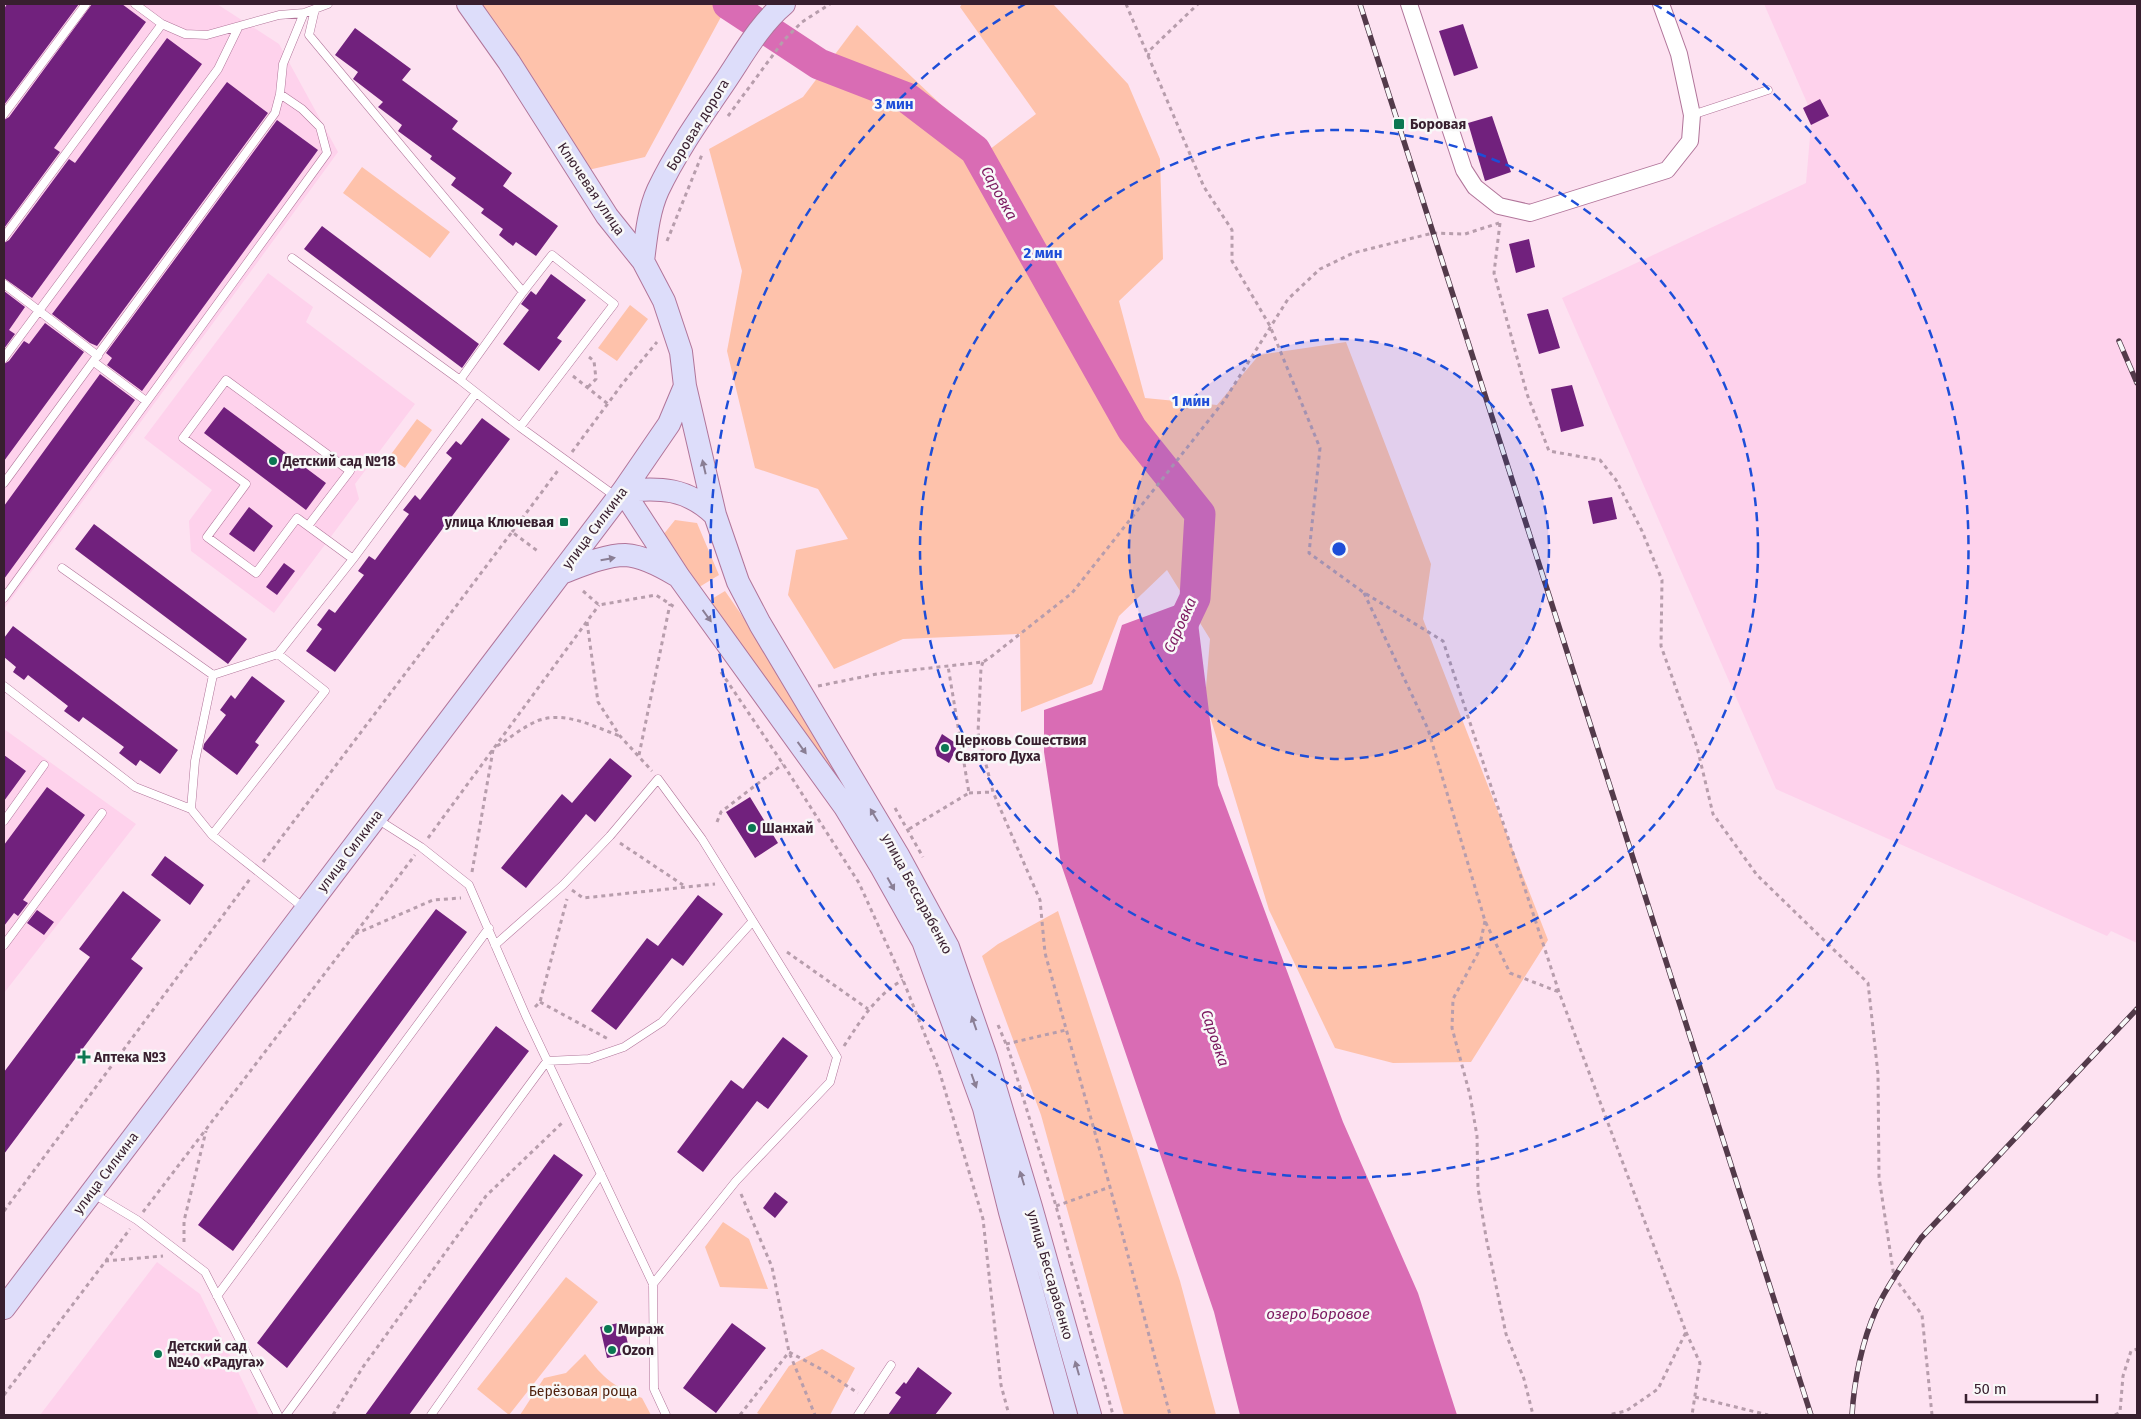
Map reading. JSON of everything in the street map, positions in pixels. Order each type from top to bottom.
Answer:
[{"type":"main road","name":"Ключевая улица","points":[[468,4],[509,62],[607,216],[643,261],[664,301],[673,325],[681,352],[685,386]]},
{"type":"main road","name":"Боровая дорога","points":[[643,261],[649,220],[658,191],[688,136],[772,15],[784,4]]},
{"type":"main road","name":"улица Силкина","points":[[4,1308],[620,494],[669,424],[685,386]]},
{"type":"main road","name":"улица Бессарабенко","points":[[685,386],[715,515],[738,582],[760,624],[899,857],[948,947],[986,1057],[1066,1415]]},
{"type":"main road","points":[[620,494],[644,489],[666,490],[684,494],[701,502],[715,515]]},
{"type":"main road","name":"улица Бессарабенко","points":[[620,494],[845,807],[923,941],[1021,1209],[1090,1415]]},
{"type":"main road","name":"улица Бессарабенко","points":[[561,573],[593,561],[625,555],[655,563],[678,577]]},
{"type":"street","points":[[1409,4],[1464,170],[1476,187],[1499,206],[1530,214],[1667,170],[1690,141],[1692,115],[1679,54],[1661,4]]},
{"type":"lane","points":[[4,114],[86,4]]},
{"type":"lane","points":[[135,4],[162,24],[185,34],[207,35],[238,28],[279,15],[304,13],[328,4]]},
{"type":"lane","points":[[315,9],[309,36],[523,292]]},
{"type":"lane","points":[[4,483],[275,113],[280,94],[283,64],[304,13]]},
{"type":"lane","points":[[4,237],[162,24]]},
{"type":"lane","points":[[4,358],[218,69],[238,28]]},
{"type":"lane","points":[[1692,115],[1768,90]]},
{"type":"lane","points":[[4,598],[327,153],[320,127],[302,109],[280,94]]},
{"type":"lane","points":[[460,380],[552,255],[614,304],[520,427]]},
{"type":"lane","points":[[292,258],[460,380],[520,427],[620,494]]},
{"type":"lane","points":[[4,284],[146,401]]},
{"type":"lane","points":[[308,526],[350,471],[226,380],[183,438],[246,484],[207,537],[256,573],[297,518],[353,559]]},
{"type":"lane","points":[[213,675],[278,654],[353,559],[476,393]]},
{"type":"lane","points":[[62,568],[213,675]]},
{"type":"lane","points":[[212,835],[325,691],[278,654]]},
{"type":"lane","points":[[190,809],[195,761],[213,675]]},
{"type":"lane","points":[[4,686],[136,787],[190,809],[212,835],[306,909]]},
{"type":"lane","points":[[4,821],[44,765]]},
{"type":"lane","points":[[495,945],[563,884],[610,836],[658,779],[702,839],[837,1057],[830,1082],[736,1182],[653,1284]]},
{"type":"lane","points":[[4,945],[102,813]]},
{"type":"lane","points":[[375,818],[421,847],[469,885],[526,1016],[653,1284],[654,1389],[666,1415]]},
{"type":"lane","points":[[547,1061],[589,1059],[624,1047],[662,1022],[752,922]]},
{"type":"lane","points":[[217,1296],[489,928]]},
{"type":"lane","points":[[286,1415],[547,1061]]},
{"type":"lane","points":[[431,1415],[601,1174]]},
{"type":"lane","points":[[91,1193],[137,1220],[204,1272],[278,1415]]},
{"type":"lane","points":[[858,1415],[891,1365]]},
{"type":"path","points":[[725,120],[784,40],[802,22],[830,4]]},
{"type":"path","points":[[1126,4],[1204,187],[1232,230],[1232,261],[1270,326],[1320,448],[1309,553],[1363,592],[1443,641],[1559,992],[1686,1332],[1700,1363],[1692,1415]]},
{"type":"path","points":[[1148,57],[1150,50],[1198,4]]},
{"type":"path","points":[[663,249],[707,144]]},
{"type":"path","points":[[812,687],[877,674],[983,662],[1072,593],[1224,401],[1288,299],[1320,269],[1353,253],[1433,234],[1465,234],[1530,214]]},
{"type":"path","points":[[1500,223],[1494,273],[1527,394],[1549,452],[1600,460],[1616,480],[1642,531],[1662,580],[1661,646],[1697,747],[1713,814],[1757,875],[1868,982],[1878,1074],[1879,1177],[1894,1277],[1922,1314],[1932,1415]]},
{"type":"path","points":[[580,350],[594,360],[596,379],[588,387]]},
{"type":"path","points":[[564,369],[608,404]]},
{"type":"path","points":[[4,1211],[256,871],[512,532],[539,552]]},
{"type":"path","points":[[583,592],[600,605]]},
{"type":"path","points":[[1363,592],[1428,729],[1485,921],[1510,974],[1559,992]]},
{"type":"path","points":[[4,1395],[421,847],[600,605],[656,596],[678,610]]},
{"type":"path","points":[[639,755],[670,604]]},
{"type":"path","points":[[587,621],[598,702],[620,736],[639,755],[658,779]]},
{"type":"path","points":[[983,662],[981,668],[978,733],[993,792],[1040,900],[1044,953],[1110,1187],[1170,1415]]},
{"type":"path","points":[[717,666],[783,764],[859,883],[903,980],[939,1070],[983,1219],[1001,1385],[1009,1415]]},
{"type":"path","points":[[948,666],[969,793]]},
{"type":"path","points":[[469,885],[494,748],[536,721],[552,716],[570,718],[620,736]]},
{"type":"path","points":[[717,822],[721,812],[783,764]]},
{"type":"path","points":[[909,829],[969,793],[993,792]]},
{"type":"path","points":[[610,836],[684,886]]},
{"type":"path","points":[[526,1016],[540,1002],[570,889],[583,898],[684,886],[728,883]]},
{"type":"path","points":[[354,934],[433,900],[474,897]]},
{"type":"path","points":[[1485,921],[1478,953],[1453,999],[1452,1028],[1470,1095],[1477,1136],[1478,1188],[1506,1334],[1524,1379],[1533,1415]]},
{"type":"path","points":[[782,948],[868,1009]]},
{"type":"path","points":[[837,1057],[868,1009],[890,988],[903,980]]},
{"type":"path","points":[[540,1002],[624,1047]]},
{"type":"path","points":[[1006,1044],[1066,1030]]},
{"type":"path","points":[[333,1415],[363,1367],[486,1196],[572,1113]]},
{"type":"path","points":[[105,1261],[139,1257],[183,1256],[184,1221],[207,1128]]},
{"type":"path","points":[[736,1182],[772,1267],[790,1352],[815,1415]]},
{"type":"path","points":[[1056,1206],[1110,1187]]},
{"type":"path","points":[[1608,1415],[1626,1411],[1658,1389],[1686,1332]]},
{"type":"path","points":[[2115,1415],[2120,1412],[2123,1376],[2128,1359],[2131,1351],[2137,1350]]},
{"type":"path","points":[[790,1352],[822,1369],[867,1399]]},
{"type":"path","points":[[740,1415],[790,1352]]},
{"type":"path","points":[[1695,1397],[1768,1415]]},
{"type":"shaded area","points":[[4,4],[217,4],[279,44],[338,152],[4,609]]},
{"type":"shaded area","points":[[1764,4],[2137,4],[2137,943],[2111,931],[2107,936],[1776,789],[1562,298],[1806,183],[1811,125],[1803,108],[1808,105]]},
{"type":"shaded area","name":"Детский сад №18","points":[[268,273],[313,307],[306,322],[415,404],[355,484],[359,499],[274,613],[191,551],[189,521],[212,490],[144,438]]},
{"type":"shaded area","points":[[4,729],[136,824],[4,993]]},
{"type":"shaded area","name":"Детский сад №40 «Радуга»","points":[[157,1262],[200,1294],[259,1415],[40,1415]]},
{"type":"green space","points":[[478,4],[728,4],[645,157],[588,170]]},
{"type":"green space","points":[[962,4],[1053,4],[1128,84],[1160,159],[1163,259],[1119,301],[1145,398],[1217,405],[1259,355],[1346,342],[1431,564],[1423,619],[1548,940],[1471,1062],[1393,1063],[1335,1048],[1269,910],[1205,700],[1210,639],[1167,570],[1119,616],[1092,684],[1021,712],[1020,634],[903,639],[834,669],[788,595],[796,550],[848,539],[818,489],[755,468],[727,351],[742,271],[709,149],[803,97],[857,25],[989,150],[1036,114],[960,7]]},
{"type":"green space","points":[[362,167],[450,232],[430,258],[343,193]]},
{"type":"green space","points":[[630,305],[648,319],[617,361],[598,348]]},
{"type":"green space","points":[[417,419],[432,430],[405,468],[389,457]]},
{"type":"green space","points":[[675,520],[697,523],[719,575],[696,589],[663,535]]},
{"type":"green space","points":[[725,591],[770,656],[892,854],[705,603]]},
{"type":"green space","points":[[1058,911],[1180,1281],[1216,1415],[1124,1415],[1041,1115],[982,956],[998,944]]},
{"type":"green space","points":[[723,1222],[749,1239],[768,1289],[720,1287],[705,1247]]},
{"type":"green space","points":[[566,1277],[598,1302],[509,1415],[477,1389]]},
{"type":"green space","points":[[822,1349],[855,1368],[830,1415],[761,1415],[757,1413],[789,1366]]},
{"type":"green space","name":"Берёзовая роща","points":[[585,1354],[610,1381],[642,1398],[651,1415],[520,1415],[544,1378],[566,1373]]},
{"type":"water","name":"озеро Боровое","points":[[1195,598],[1218,785],[1343,1122],[1418,1293],[1457,1415],[1240,1415],[1214,1312],[1061,864],[1044,752],[1044,710],[1102,690],[1122,625]]},
{"type":"building","points":[[7,4],[79,4],[4,105],[4,9]]},
{"type":"building","points":[[92,4],[122,4],[146,22],[54,148],[60,152],[4,228],[4,120],[9,117]]},
{"type":"building","points":[[1463,24],[1478,68],[1454,76],[1439,31]]},
{"type":"building","points":[[355,28],[411,69],[402,80],[458,121],[452,129],[512,173],[503,186],[558,226],[536,256],[516,242],[513,246],[499,235],[503,229],[481,213],[484,209],[451,185],[456,178],[430,159],[432,156],[398,131],[402,125],[378,107],[383,102],[353,79],[358,72],[335,55]]},
{"type":"building","points":[[167,38],[202,64],[32,298],[4,278],[4,243],[9,240],[69,159],[75,163]]},
{"type":"building","points":[[227,82],[268,113],[97,346],[90,343],[52,314]]},
{"type":"building","points":[[1820,99],[1829,116],[1811,125],[1803,108]]},
{"type":"building","points":[[1492,116],[1511,172],[1485,181],[1468,123]]},
{"type":"building","points":[[277,120],[318,150],[142,391],[107,365],[112,358],[106,353]]},
{"type":"building","points":[[322,226],[479,344],[462,368],[304,249]]},
{"type":"building","points":[[1529,239],[1535,267],[1516,273],[1509,244]]},
{"type":"building","points":[[551,274],[586,300],[557,338],[562,341],[539,371],[503,344],[529,310],[521,304],[531,291],[536,295]]},
{"type":"building","points":[[4,291],[25,307],[9,330],[15,334],[4,349]]},
{"type":"building","points":[[1548,309],[1560,348],[1539,354],[1527,314]]},
{"type":"building","points":[[45,323],[84,352],[4,461],[4,364],[9,361],[24,341],[29,344]]},
{"type":"building","points":[[100,374],[135,400],[4,579],[4,506]]},
{"type":"building","points":[[1572,385],[1584,426],[1561,432],[1551,389]]},
{"type":"building","points":[[224,407],[326,483],[306,510],[204,433]]},
{"type":"building","points":[[482,418],[510,439],[335,672],[306,651],[322,629],[317,625],[329,609],[335,613],[364,575],[358,571],[369,556],[375,560],[409,514],[403,510],[415,495],[420,500],[452,458],[446,453],[456,441],[461,445]]},
{"type":"building","points":[[1612,497],[1617,519],[1593,524],[1588,501]]},
{"type":"building","points":[[249,507],[273,526],[254,552],[229,534]]},
{"type":"building","points":[[94,524],[247,639],[228,664],[75,549]]},
{"type":"building","points":[[284,563],[295,571],[277,595],[266,587]]},
{"type":"building","points":[[13,626],[178,750],[160,774],[140,760],[136,766],[119,753],[124,747],[83,717],[79,722],[64,711],[68,706],[28,675],[24,680],[13,672],[16,667],[4,657],[4,638]]},
{"type":"building","points":[[252,676],[285,701],[255,742],[259,745],[237,775],[203,749],[204,744],[226,715],[220,710],[231,695],[235,699]]},
{"type":"building","name":"Церковь Сошествия Святого Духа","points":[[942,734],[954,742],[956,749],[949,763],[937,756],[935,748]]},
{"type":"building","points":[[4,755],[26,771],[4,801]]},
{"type":"building","points":[[610,758],[632,776],[595,822],[586,814],[526,888],[501,868],[562,794],[572,803]]},
{"type":"building","points":[[47,787],[85,815],[23,900],[28,903],[18,916],[14,913],[4,926],[4,845]]},
{"type":"building","name":"Шанхай","points":[[750,797],[778,843],[755,858],[726,812]]},
{"type":"building","points":[[165,856],[204,885],[190,905],[151,875]]},
{"type":"building","points":[[123,891],[161,920],[131,959],[143,968],[4,1154],[4,1072],[90,957],[79,949]]},
{"type":"building","points":[[698,895],[723,914],[683,966],[672,958],[616,1030],[591,1011],[647,938],[658,946]]},
{"type":"building","points":[[436,909],[467,932],[233,1251],[198,1225]]},
{"type":"building","points":[[37,910],[54,922],[44,935],[27,923]]},
{"type":"building","points":[[496,1026],[529,1051],[287,1368],[257,1343]]},
{"type":"building","points":[[783,1037],[808,1056],[768,1109],[757,1101],[703,1172],[677,1152],[731,1080],[743,1089]]},
{"type":"building","points":[[554,1154],[583,1175],[409,1415],[365,1415]]},
{"type":"building","points":[[775,1192],[788,1202],[775,1218],[763,1208]]},
{"type":"building","name":"Берёзовая роща","points":[[623,1322],[630,1353],[607,1358],[600,1327]]},
{"type":"building","points":[[732,1323],[766,1348],[716,1413],[683,1388]]},
{"type":"building","points":[[918,1367],[952,1393],[935,1415],[888,1415],[901,1397],[895,1393],[904,1382],[906,1384]]},
{"type":"waterway","name":"Саровка","points":[[728,4],[819,64],[907,98],[975,150],[1132,429],[1200,514],[1195,598],[1177,636]]},
{"type":"railway","points":[[1360,4],[1811,1415]]},
{"type":"railway","points":[[2119,341],[2137,383]]},
{"type":"railway","points":[[1852,1415],[1860,1361],[1871,1322],[1886,1291],[1921,1238],[2137,1009]]},
{"type":"place","name":"Боровая","points":[[1399,124]]},
{"type":"place","name":"Детский сад №18","points":[[273,461]]},
{"type":"place","name":"улица Ключевая","points":[[564,522]]},
{"type":"place","name":"Церковь Сошествия Святого Духа","points":[[945,748]]},
{"type":"place","name":"Шанхай","points":[[752,828]]},
{"type":"place","name":"Аптека №3","points":[[84,1057]]},
{"type":"place","name":"Мираж","points":[[608,1329]]},
{"type":"place","name":"Ozon","points":[[612,1350]]},
{"type":"place","name":"Детский сад №40 «Радуга»","points":[[158,1354]]}]
